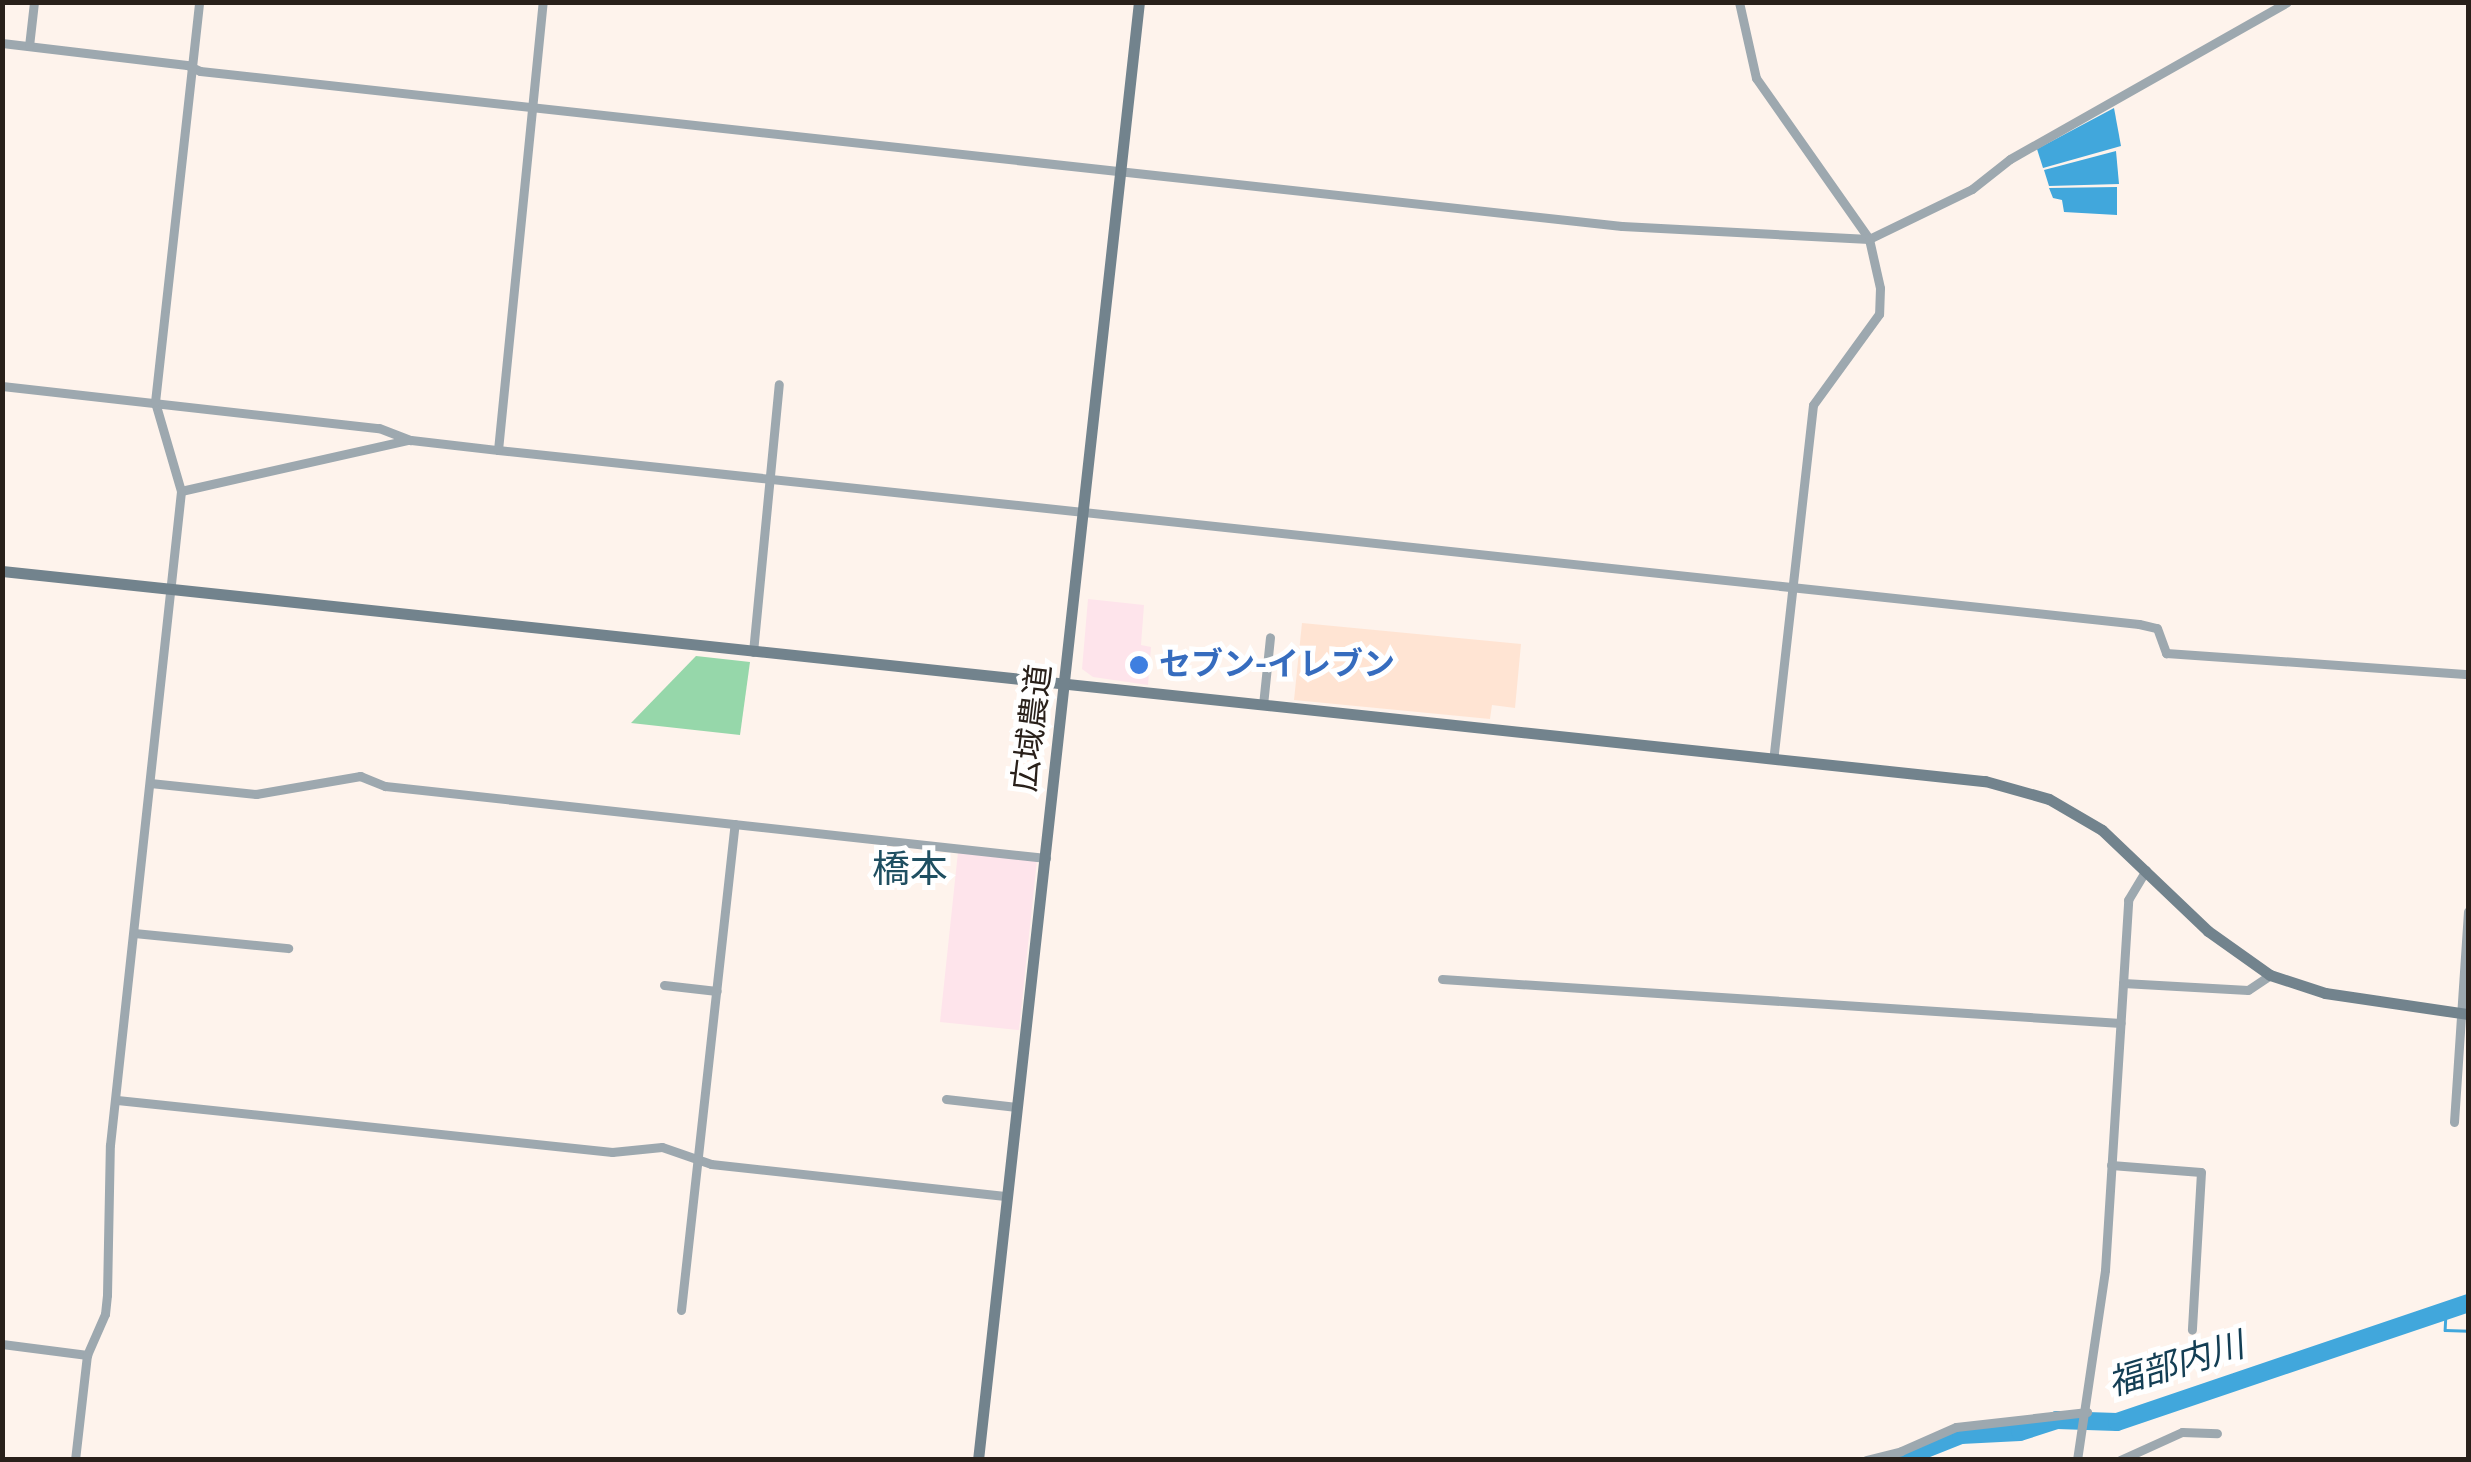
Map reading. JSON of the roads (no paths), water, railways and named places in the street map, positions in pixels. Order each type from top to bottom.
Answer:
[{"type":"street","points":[[29,46],[34,2]]},
{"type":"street","points":[[75,1460],[86,1354],[105,1314],[108,1296],[107,1190],[181,491],[155,402],[199,2]]},
{"type":"street","points":[[498,450],[543,2]]},
{"type":"street","name":"広域農道","points":[[978,1460],[1139,2]]},
{"type":"street","points":[[1738,2],[1756,78],[1868,239],[1880,288],[1879,314],[1813,405],[1773,760]]},
{"type":"street","points":[[2,43],[531,107],[1622,226],[1868,239],[1972,189],[2024,150],[2287,2]]},
{"type":"street","points":[[753,652],[779,384]]},
{"type":"street","points":[[2,386],[379,428],[411,440],[498,450],[2139,624],[2157,628],[2166,653],[2468,674]]},
{"type":"street","points":[[181,491],[411,440]]},
{"type":"street","points":[[2,570],[2022,789],[2074,812],[2146,870],[2232,951],[2270,976],[2324,994],[2465,1013]]},
{"type":"street","points":[[1262,705],[1270,637]]},
{"type":"street","points":[[150,782],[256,794],[360,776],[386,786],[1046,858]]},
{"type":"street","points":[[681,1310],[734,824]]},
{"type":"street","points":[[2077,1460],[2105,1270],[2128,900],[2146,870]]},
{"type":"street","points":[[2454,1122],[2465,1013],[2468,911]]},
{"type":"street","points":[[134,933],[288,948]]},
{"type":"street","points":[[2124,983],[2248,990],[2270,976]]},
{"type":"street","points":[[1442,980],[2121,1023]]},
{"type":"street","points":[[664,985],[717,991]]},
{"type":"street","points":[[946,1099],[1017,1107]]},
{"type":"street","points":[[117,1100],[612,1152],[662,1147],[711,1164],[1006,1196]]},
{"type":"street","points":[[2111,1165],[2201,1172],[2192,1330]]},
{"type":"street","points":[[2,1344],[86,1354]]},
{"type":"street","points":[[1866,1460],[1901,1452],[1956,1427],[2086,1415]]},
{"type":"street","points":[[2120,1460],[2182,1432],[2217,1433]]},
{"type":"water","points":[[2114,108],[2121,146],[2043,168],[2037,149]]},
{"type":"water","points":[[2116,151],[2119,184],[2049,186],[2044,170]]},
{"type":"water","points":[[2117,187],[2117,215],[2064,212],[2062,200],[2053,198],[2049,188]]},
{"type":"waterway","name":"福部内川","points":[[1898,1460],[1961,1435],[2020,1432],[2057,1420],[2117,1422],[2468,1303]]},
{"type":"waterway","points":[[2446,1313],[2445,1330],[2468,1331]]},
{"type":"place","name":"セブン-イレブン","points":[[1139,665]]},
{"type":"district","name":"橋本","points":[[910,870]]}]
